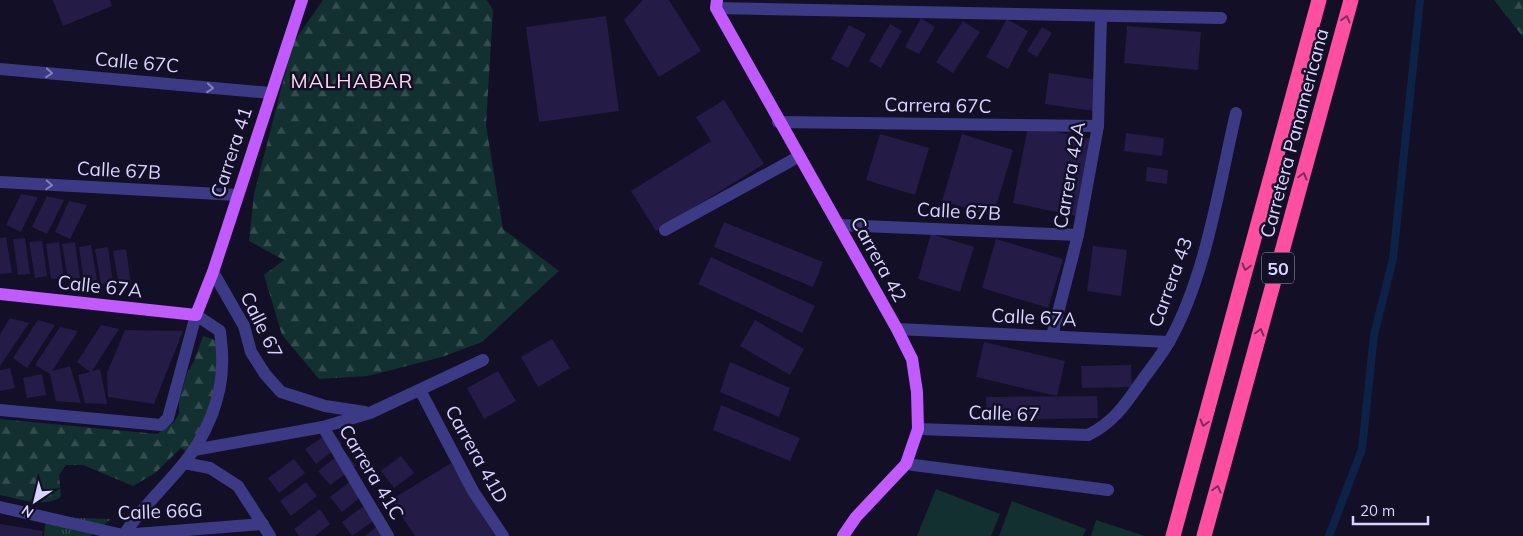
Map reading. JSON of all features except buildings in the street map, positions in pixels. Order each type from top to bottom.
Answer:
[{"type":"highway","name":"Carretera Panamericana","points":[[1173,536],[1319,0]]},
{"type":"highway","name":"Carretera Panamericana","points":[[1204,536],[1351,0]]},
{"type":"main road","name":"Carrera 41","points":[[196,315],[213,272],[236,195],[302,0]]},
{"type":"main road","name":"Carrera 42","points":[[717,4],[778,122],[839,225],[912,359],[918,429],[906,464],[856,517],[843,536]]},
{"type":"main road","name":"Calle 67A","points":[[0,294],[196,315]]},
{"type":"street","points":[[717,4],[1221,18]]},
{"type":"street","name":"Carrera 42A","points":[[1052,336],[1078,236],[1098,126],[1101,16]]},
{"type":"street","name":"Calle 67C","points":[[0,69],[270,93]]},
{"type":"street","name":"Carrera 43","points":[[1088,435],[1104,427],[1122,408],[1169,342],[1199,270],[1236,113]]},
{"type":"street","name":"Carrera 67C","points":[[778,122],[1098,126]]},
{"type":"street","points":[[665,230],[798,157]]},
{"type":"street","name":"Calle 67B","points":[[0,182],[236,195]]},
{"type":"street","name":"Calle 67B","points":[[839,225],[1078,236]]},
{"type":"street","name":"Calle 67","points":[[213,272],[244,326],[251,352],[265,374],[281,392],[325,406],[370,413]]},
{"type":"street","points":[[123,535],[154,495],[194,450],[212,411],[222,366],[220,331],[196,315]]},
{"type":"street","name":"Carrera 41","points":[[0,410],[158,425],[168,418],[196,315]]},
{"type":"street","name":"Calle 67A","points":[[897,329],[1169,342]]},
{"type":"street","points":[[194,450],[323,426],[370,413],[483,360]]},
{"type":"street","name":"Carrera 41D","points":[[420,390],[473,491],[503,536]]},
{"type":"street","name":"Carrera 41C","points":[[323,426],[388,536]]},
{"type":"street","name":"Calle 67","points":[[918,429],[1088,435]]},
{"type":"street","points":[[184,463],[210,468],[238,486],[270,536]]},
{"type":"street","points":[[906,464],[1108,490]]},
{"type":"street","name":"Calle 66G","points":[[0,507],[123,535],[263,524]]},
{"type":"green space","points":[[323,0],[487,0],[493,10],[486,125],[503,229],[559,271],[482,342],[442,357],[368,376],[319,379],[282,335],[264,275],[284,260],[249,241],[254,194],[293,43]]},
{"type":"green space","points":[[1494,0],[1523,0],[1523,37]]},
{"type":"green space","points":[[219,333],[219,415],[205,436],[186,451],[181,448],[155,473],[133,486],[83,465],[66,465],[59,475],[61,497],[47,502],[31,502],[0,495],[0,419],[157,434],[173,423],[179,414],[179,400],[187,373],[194,361],[203,336],[215,340]]},
{"type":"green space","points":[[936,489],[1000,514],[991,536],[917,536]]},
{"type":"green space","points":[[1012,501],[1086,529],[1083,536],[999,536]]},
{"type":"green space","points":[[46,517],[111,519],[90,536],[44,536]]},
{"type":"green space","points":[[1096,520],[1145,536],[1091,536]]},
{"type":"waterway","points":[[1329,536],[1362,449],[1374,335],[1393,259],[1420,0]]},
{"type":"district","name":"MALHABAR","points":[[352,80]]}]
